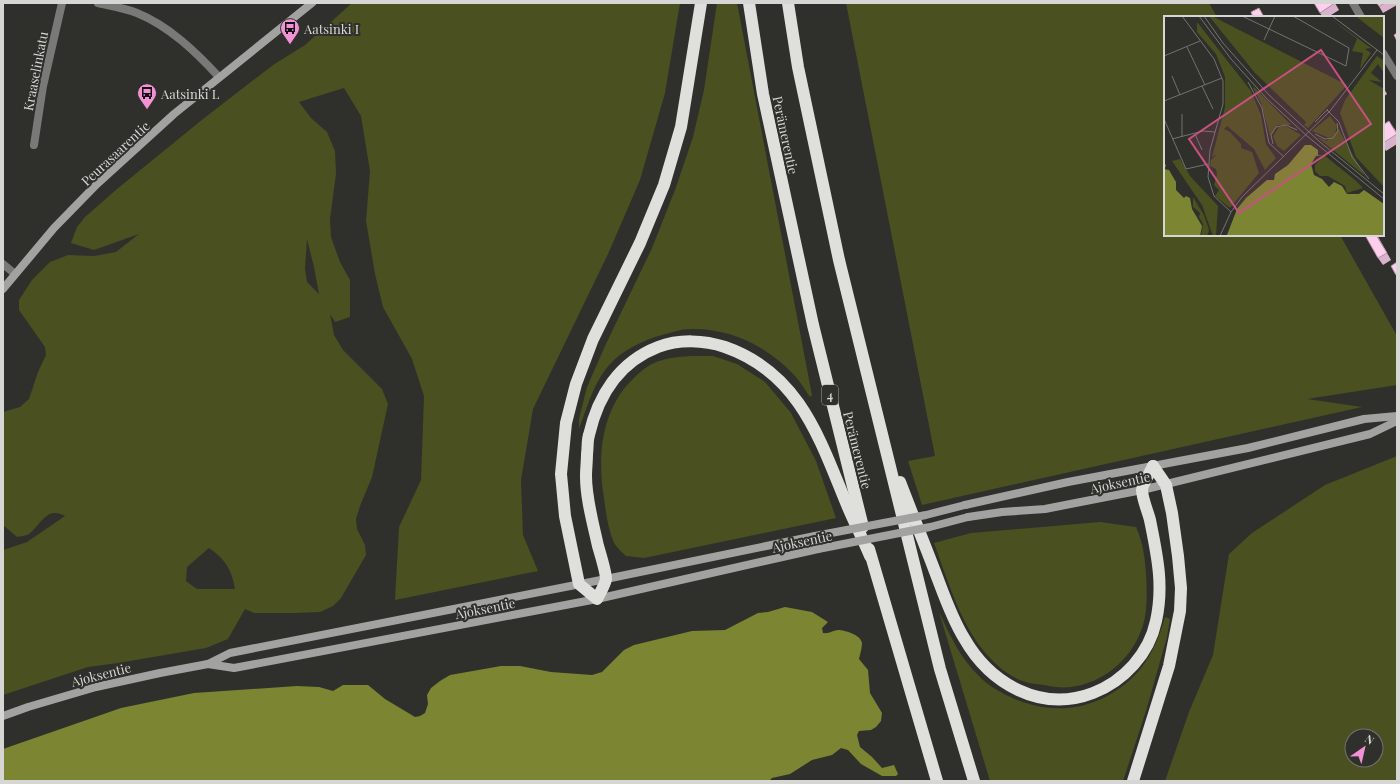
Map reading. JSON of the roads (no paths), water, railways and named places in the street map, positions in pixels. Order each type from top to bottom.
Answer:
[{"type":"highway","points":[[701,3],[681,127],[664,185],[640,243],[593,339],[576,384],[566,423],[561,474],[565,516],[579,584],[597,599],[606,579],[589,503],[586,476],[588,436],[600,402],[618,373],[631,361],[644,353],[674,342],[714,343],[734,350],[755,361],[790,391],[804,410],[817,432],[870,556]]},
{"type":"highway","name":"Perämerentie","points":[[749,3],[763,94],[811,318],[870,556],[937,781]]},
{"type":"highway","name":"Perämerentie","points":[[788,3],[798,67],[839,260],[940,669],[974,781]]},
{"type":"highway","points":[[882,438],[957,625],[974,654],[992,674],[1013,689],[1035,697],[1057,700],[1074,698],[1100,690],[1116,682],[1127,672],[1142,653],[1151,637],[1156,622],[1159,604],[1160,576],[1142,490],[1153,466]]},
{"type":"highway","points":[[1132,781],[1170,666],[1180,611],[1181,588],[1172,513],[1166,485],[1153,466]]},
{"type":"main road","name":"Peurasaarentie","points":[[3,289],[54,228],[97,184],[174,114],[312,3]]},
{"type":"main road","name":"Ajoksentie","points":[[3,716],[96,687],[160,672],[208,664],[230,653],[926,515],[1053,485],[1248,448],[1364,419],[1397,416]]},
{"type":"main road","name":"Ajoksentie","points":[[208,664],[234,668],[597,599],[818,549],[930,527],[968,517],[1002,512],[1045,509],[1142,490],[1370,434],[1397,421]]},
{"type":"street","name":"Kraaselinkatu","points":[[34,145],[43,86],[62,3]]},
{"type":"street","points":[[98,3],[126,9],[162,27],[205,61],[219,77]]},
{"type":"street","points":[[1353,3],[1360,16]]},
{"type":"street","points":[[1384,55],[1397,76]]},
{"type":"street","points":[[3,264],[15,274]]},
{"type":"place","name":"Aatsinki I","points":[[290,45]]},
{"type":"place","name":"Aatsinki L","points":[[147,110]]}]
